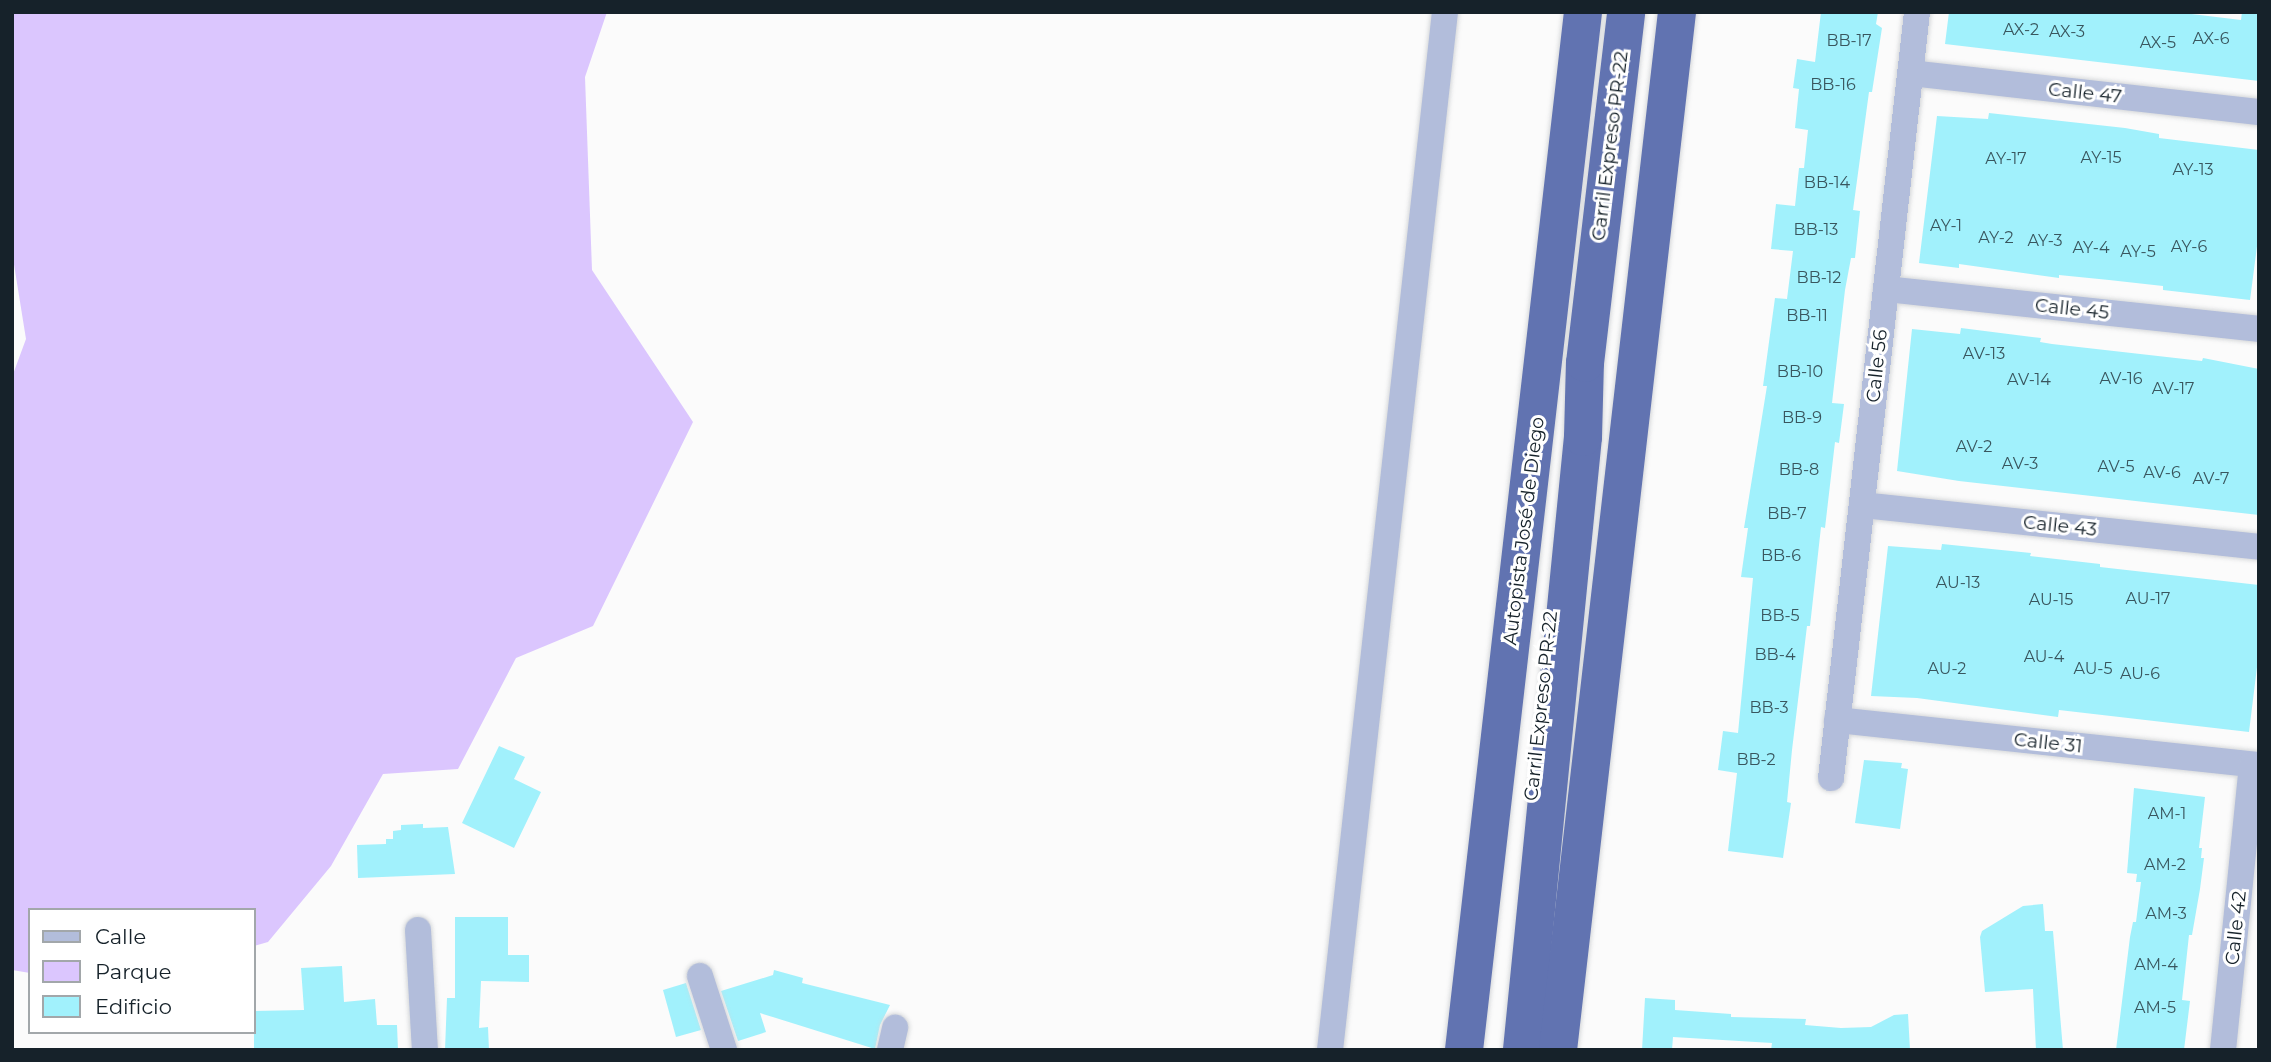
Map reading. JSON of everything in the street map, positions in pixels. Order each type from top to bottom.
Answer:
[{"type":"highway","name":"Autopista José de Diego","points":[[1464,1050],[1583,12]]},
{"type":"highway","name":"Carril Expreso PR-22","points":[[1522,1050],[1583,437],[1585,363],[1626,12]]},
{"type":"highway","points":[[1558,1050],[1677,12]]},
{"type":"highway","name":"Carril Expreso PR-22","points":[[1505,1050],[1568,438],[1585,363]]},
{"type":"street","points":[[1330,1050],[1446,12]]},
{"type":"street","name":"Calle 56","points":[[1831,778],[1917,12]]},
{"type":"street","name":"Calle 47","points":[[1911,73],[2259,112]]},
{"type":"street","name":"Calle 45","points":[[1886,289],[2259,329]]},
{"type":"street","name":"Calle 43","points":[[1862,505],[2259,547]]},
{"type":"street","name":"Calle 31","points":[[1837,720],[2255,765]]},
{"type":"street","name":"Calle 42","points":[[2223,1050],[2255,765]]},
{"type":"street","points":[[418,930],[425,1050]]},
{"type":"street","points":[[700,976],[724,1050]]},
{"type":"green space","points":[[12,12],[607,12],[585,77],[592,270],[693,422],[593,626],[516,658],[458,769],[383,774],[331,866],[268,942],[256,945],[256,908],[28,908],[28,973],[12,970],[12,377],[26,339],[12,252]]},
{"type":"building","points":[[1821,12],[1878,12],[1876,24],[1882,28],[1872,92],[1869,92],[1853,210],[1860,211],[1855,258],[1851,258],[1845,290],[1832,403],[1844,404],[1839,443],[1835,442],[1825,528],[1821,527],[1810,626],[1807,626],[1787,802],[1791,803],[1783,858],[1728,851],[1737,773],[1718,770],[1723,731],[1738,733],[1753,578],[1741,577],[1748,528],[1744,528],[1767,386],[1763,386],[1775,298],[1787,299],[1793,251],[1771,249],[1776,204],[1795,206],[1799,168],[1804,168],[1808,130],[1795,128],[1799,89],[1793,88],[1797,59],[1815,62]]},
{"type":"building","points":[[1949,12],[2175,12],[2241,20],[2242,12],[2259,12],[2259,81],[1945,44]]},
{"type":"building","points":[[1989,113],[2125,128],[2159,134],[2159,138],[2259,150],[2259,231],[2250,300],[2163,290],[2163,286],[2059,275],[2059,278],[1959,264],[1959,268],[1919,263],[1937,116],[1988,119]]},
{"type":"building","points":[[1961,328],[2041,338],[2040,342],[2052,344],[2202,361],[2203,358],[2259,369],[2259,515],[1959,481],[1897,471],[1912,329],[1960,334]]},
{"type":"building","points":[[1942,544],[2031,553],[2030,556],[2100,564],[2100,567],[2259,585],[2258,659],[2249,732],[2059,710],[2058,717],[1917,698],[1871,696],[1888,546],[1941,550]]},
{"type":"building","points":[[499,746],[525,757],[514,779],[541,792],[514,848],[462,823]]},
{"type":"building","points":[[1864,760],[1902,763],[1901,768],[1908,769],[1900,829],[1855,823]]},
{"type":"building","points":[[2134,788],[2205,797],[2199,848],[2202,848],[2201,858],[2204,858],[2192,935],[2189,935],[2182,1000],[2190,1001],[2184,1050],[2116,1050],[2130,937],[2133,922],[2136,922],[2141,882],[2136,882],[2137,874],[2127,873]]},
{"type":"building","points":[[423,824],[423,828],[448,827],[455,874],[358,878],[357,845],[386,844],[386,839],[393,839],[393,831],[401,830],[401,825]]},
{"type":"building","points":[[2043,904],[2045,931],[2053,931],[2063,1050],[2036,1050],[2033,989],[1985,992],[1980,937],[1982,931],[2023,906]]},
{"type":"building","points":[[455,917],[508,917],[508,955],[529,955],[529,982],[481,981],[479,1028],[488,1027],[489,1050],[445,1050],[447,998],[455,998]]},
{"type":"building","points":[[342,966],[344,1002],[375,999],[377,1025],[397,1025],[398,1050],[254,1050],[256,1011],[304,1010],[301,968]]},
{"type":"building","points":[[774,970],[803,978],[802,983],[890,1005],[880,1025],[875,1049],[760,1013],[766,1032],[738,1041],[721,991],[773,975]]},
{"type":"building","points":[[686,983],[701,1030],[676,1037],[663,990]]},
{"type":"building","points":[[1645,998],[1675,1000],[1675,1010],[1731,1014],[1731,1017],[1806,1019],[1805,1025],[1841,1028],[1871,1027],[1894,1015],[1908,1014],[1910,1050],[1771,1050],[1772,1043],[1673,1037],[1672,1050],[1642,1050]]}]
